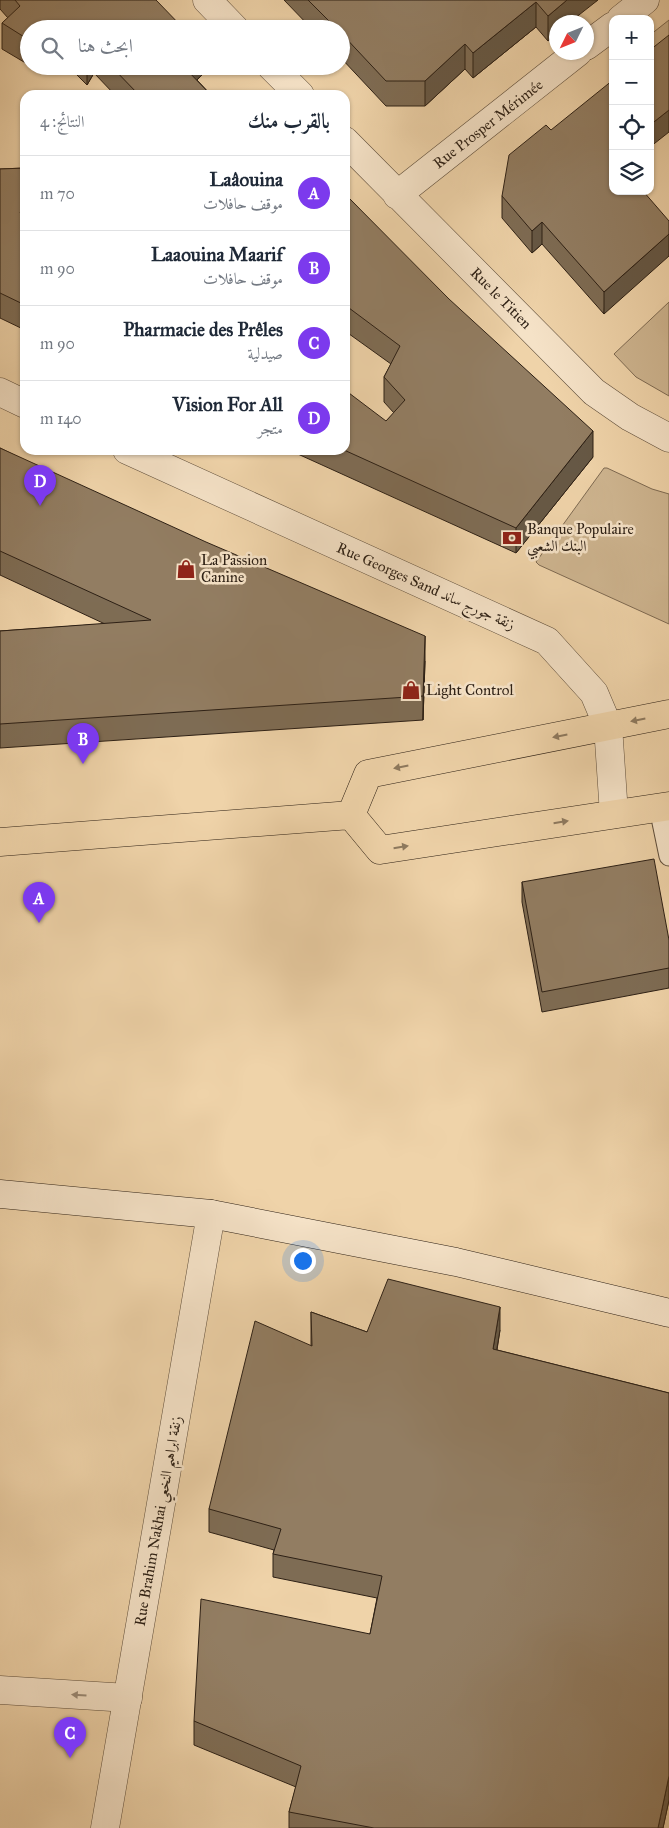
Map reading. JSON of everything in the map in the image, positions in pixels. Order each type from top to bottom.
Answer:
[{"type":"main road","points":[[351,815],[368,774],[669,714]]},
{"type":"main road","points":[[351,815],[380,850],[664,807]]},
{"type":"main road","points":[[0,842],[351,815]]},
{"type":"street","points":[[207,0],[226,20]]},
{"type":"street","points":[[627,15],[645,0]]},
{"type":"street","points":[[594,40],[609,29]]},
{"type":"street","name":"Rue Prosper Mérimée","points":[[397,195],[568,60]]},
{"type":"street","points":[[281,75],[295,90]]},
{"type":"street","name":"Rue le Titien","points":[[350,146],[594,392],[630,417],[669,438]]},
{"type":"street","points":[[0,392],[20,402]]},
{"type":"street","name":"Rue Georges Sand زنقة جورج ساند","points":[[138,455],[547,641],[594,692],[608,726],[614,814]]},
{"type":"street","points":[[0,1194],[211,1214],[456,1262],[669,1313]]},
{"type":"street","name":"Rue Brahim Nakhai زنقة ابراهيم النخعي","points":[[105,1828],[211,1214]]},
{"type":"street","points":[[0,1690],[128,1698]]},
{"type":"lane","points":[[664,807],[669,856]]},
{"type":"shaded area","points":[[669,20],[669,58],[654,70],[654,60],[654,32]]},
{"type":"shaded area","points":[[669,302],[669,396],[636,377],[614,354]]},
{"type":"shaded area","points":[[604,468],[652,489],[669,494],[669,624],[536,562]]},
{"type":"building","points":[[15,0],[156,0],[175,20],[20,20],[20,34],[2,23],[20,6]]},
{"type":"building","points":[[308,0],[567,0],[548,16],[536,2],[473,53],[465,44],[425,81],[386,81],[350,43],[350,20],[328,20]]},
{"type":"building","points":[[669,35],[669,110],[654,122],[654,60],[654,47]]},
{"type":"building","points":[[120,75],[192,75],[206,90],[134,90]]},
{"type":"building","points":[[609,83],[609,195],[646,195],[669,221],[669,234],[604,292],[542,222],[532,231],[502,196],[509,155],[546,125],[551,130]]},
{"type":"building","points":[[20,168],[20,303],[0,293],[0,169]]},
{"type":"building","points":[[350,199],[449,299],[593,431],[516,528],[350,453],[350,394],[386,421],[405,400],[384,377],[400,346],[350,309]]},
{"type":"building","points":[[0,448],[206,542],[425,636],[423,696],[0,724],[0,631],[151,620],[0,551]]},
{"type":"building","points":[[654,859],[669,940],[669,968],[542,992],[522,882]]},
{"type":"building","points":[[388,1279],[500,1307],[493,1349],[669,1393],[669,1776],[658,1828],[374,1828],[289,1812],[301,1766],[194,1721],[201,1599],[370,1634],[382,1576],[273,1554],[281,1529],[209,1509],[255,1321],[312,1346],[311,1312],[367,1332]]},
{"type":"place","name":"Vision For All","points":[[40,506]]},
{"type":"place","name":"Banque Populaire البنك الشعبي","points":[[512,538]]},
{"type":"place","name":"La Passion Canine","points":[[186,569]]},
{"type":"place","name":"Light Control","points":[[411,690]]},
{"type":"place","name":"Laaouina Maarif","points":[[83,764]]},
{"type":"place","name":"Laâouina","points":[[39,923]]},
{"type":"place","name":"Pharmacie des Prêles","points":[[70,1758]]}]
